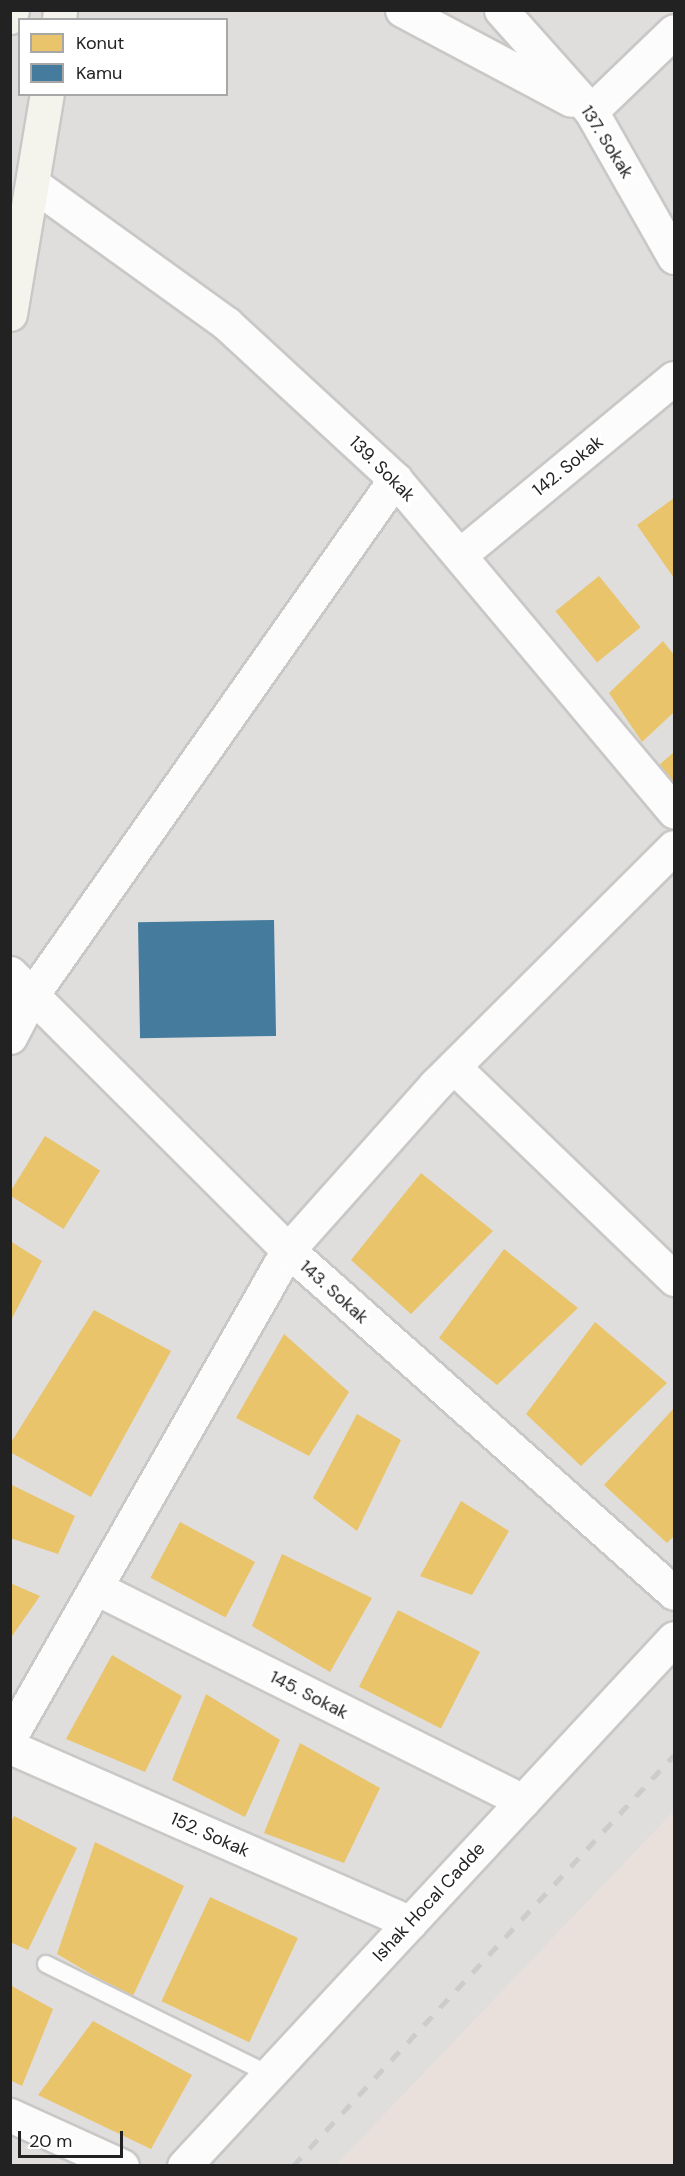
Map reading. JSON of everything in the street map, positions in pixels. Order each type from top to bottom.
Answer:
[{"type":"street","points":[[10,17],[12,10]]},
{"type":"street","points":[[402,10],[591,111],[675,31]]},
{"type":"street","name":"137. Sokak","points":[[501,10],[591,111],[675,257]]},
{"type":"street","points":[[10,314],[47,96]]},
{"type":"street","name":"139. Sokak","points":[[33,184],[227,324],[395,479],[461,554],[675,812]]},
{"type":"street","name":"142. Sokak","points":[[461,554],[675,378]]},
{"type":"street","points":[[10,1037],[21,984],[395,479]]},
{"type":"street","points":[[10,1737],[288,1250],[454,1067],[675,847]]},
{"type":"street","name":"143. Sokak","points":[[21,984],[288,1250],[675,1593]]},
{"type":"street","points":[[454,1067],[675,1280]]},
{"type":"street","name":"145. Sokak","points":[[96,1588],[523,1801]]},
{"type":"street","name":"Ishak Hocal Cadde","points":[[184,2166],[675,1638]]},
{"type":"street","name":"152. Sokak","points":[[10,1747],[410,1923]]},
{"type":"street","points":[[10,2115],[122,2166]]},
{"type":"lane","points":[[46,1964],[269,2074]]},
{"type":"shaded area","points":[[11,11],[674,11],[674,2165],[11,2165]]},
{"type":"shaded area","points":[[674,1811],[674,2165],[336,2165]]},
{"type":"building: Konut","points":[[674,498],[674,578],[637,525]]},
{"type":"building: Konut","points":[[599,576],[641,627],[597,663],[555,611]]},
{"type":"building: Konut","points":[[663,641],[674,655],[674,712],[642,742],[609,693]]},
{"type":"building: Konut","points":[[674,752],[674,788],[658,766]]},
{"type":"building: Konut","points":[[45,1136],[100,1170],[64,1229],[10,1195]]},
{"type":"building: Konut","points":[[421,1173],[493,1231],[411,1314],[351,1260]]},
{"type":"building: Konut","points":[[10,1241],[42,1261],[10,1322]]},
{"type":"building: Konut","points":[[504,1249],[578,1308],[497,1385],[439,1338]]},
{"type":"building: Konut","points":[[94,1310],[171,1351],[91,1497],[10,1452],[10,1444]]},
{"type":"building: Konut","points":[[595,1322],[667,1383],[581,1466],[526,1414]]},
{"type":"building: Konut","points":[[284,1334],[349,1392],[309,1456],[236,1418]]},
{"type":"building: Konut","points":[[674,1408],[674,1536],[667,1543],[604,1485]]},
{"type":"building: Konut","points":[[357,1414],[401,1440],[357,1531],[313,1498]]},
{"type":"building: Konut","points":[[10,1484],[75,1516],[58,1554],[10,1538]]},
{"type":"building: Konut","points":[[461,1501],[509,1531],[472,1595],[420,1576]]},
{"type":"building: Konut","points":[[180,1522],[255,1562],[225,1618],[150,1578]]},
{"type":"building: Konut","points":[[282,1554],[372,1598],[330,1672],[252,1626]]},
{"type":"building: Konut","points":[[10,1583],[40,1596],[10,1639]]},
{"type":"building: Konut","points":[[398,1610],[480,1652],[441,1728],[359,1687]]},
{"type":"building: Konut","points":[[112,1655],[182,1696],[145,1772],[66,1739]]},
{"type":"building: Konut","points":[[206,1694],[280,1740],[245,1817],[172,1780]]},
{"type":"building: Konut","points":[[300,1743],[380,1788],[344,1863],[264,1833]]},
{"type":"building: Konut","points":[[14,1816],[77,1848],[28,1950],[10,1942],[10,1824]]},
{"type":"building: Konut","points":[[95,1842],[184,1886],[132,1998],[57,1954]]},
{"type":"building: Konut","points":[[210,1897],[298,1938],[249,2042],[161,2001]]},
{"type":"building: Konut","points":[[10,1985],[53,2009],[22,2086],[10,2080]]},
{"type":"building: Konut","points":[[93,2021],[192,2075],[151,2149],[38,2095]]},
{"type":"building: Kamu","points":[[274,920],[276,1036],[140,1038],[138,922]]},
{"type":"railway","points":[[293,2166],[674,1755]]}]
